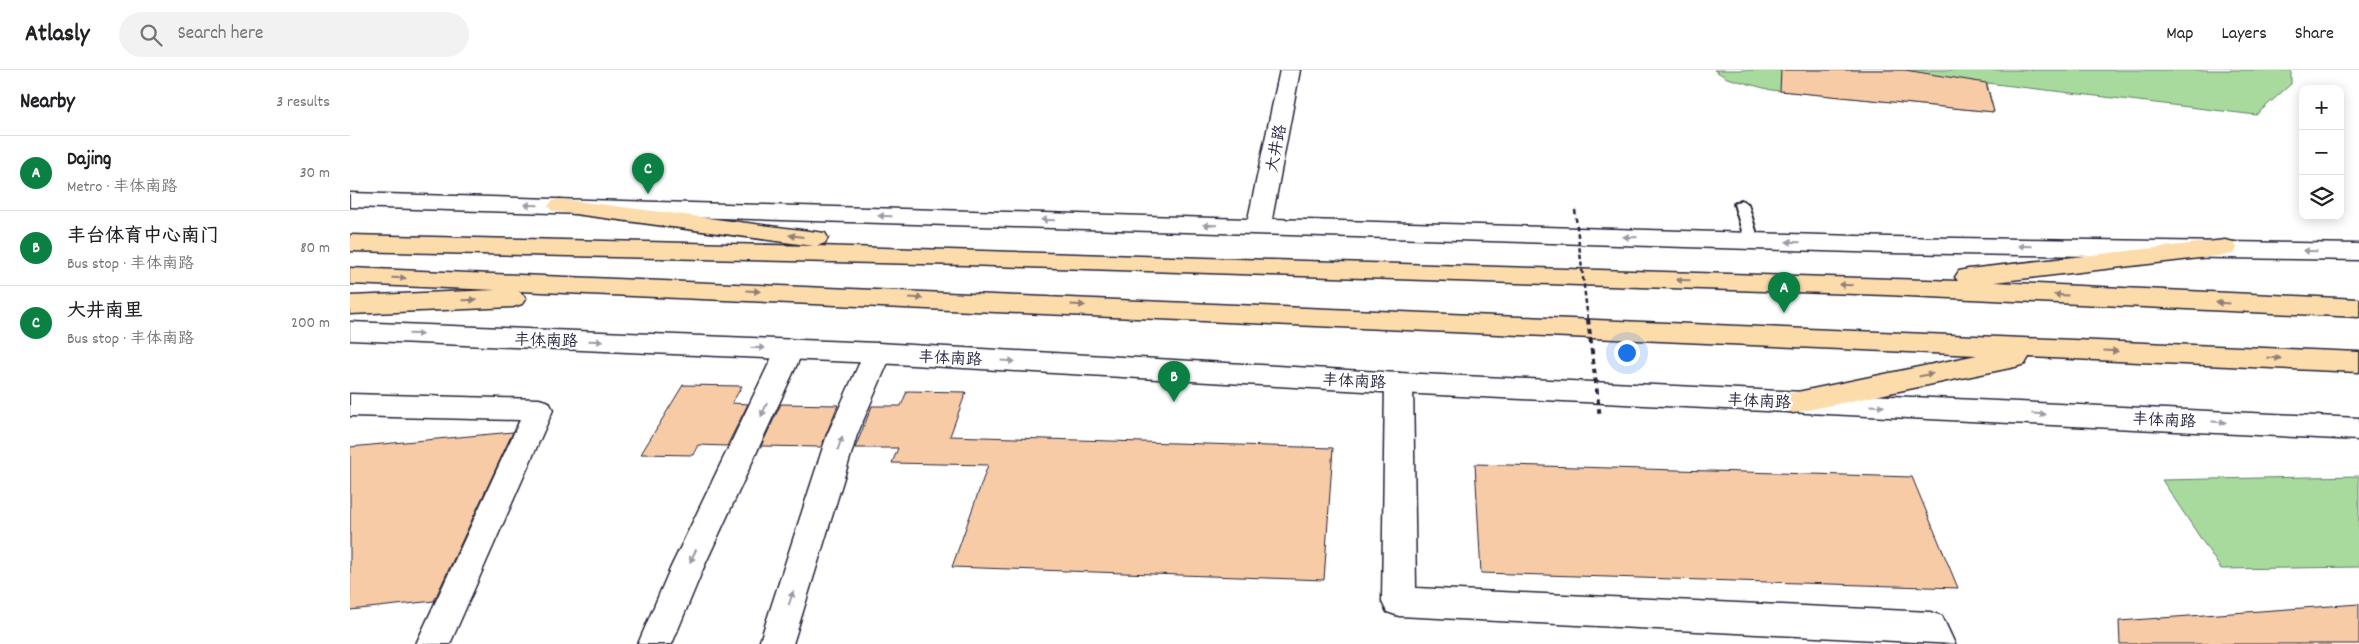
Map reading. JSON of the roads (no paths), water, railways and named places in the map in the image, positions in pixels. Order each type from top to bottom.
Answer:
[{"type":"highway","points":[[560,206],[966,257]]},
{"type":"highway","points":[[350,243],[966,257],[1887,286],[2359,308]]},
{"type":"highway","points":[[1887,286],[2225,248]]},
{"type":"highway","points":[[350,276],[716,290],[2359,362]]},
{"type":"highway","points":[[350,306],[716,290]]},
{"type":"highway","points":[[2264,305],[2359,304]]},
{"type":"highway","points":[[1793,402],[2063,349]]},
{"type":"street","name":"大井路","points":[[1259,226],[1290,70]]},
{"type":"street","points":[[350,200],[1889,245],[2225,248],[2359,252]]},
{"type":"street","name":"丰体南路","points":[[350,331],[878,353],[1399,383],[2359,429]]},
{"type":"street","points":[[655,644],[672,599],[757,424],[790,350]]},
{"type":"street","points":[[776,644],[842,435],[878,353]]},
{"type":"street","points":[[1399,383],[1399,602],[1930,627],[1938,644]]},
{"type":"street","points":[[350,405],[539,410],[433,644]]},
{"type":"lane","points":[[1741,204],[1752,241]]},
{"type":"place","name":"大井南里","points":[[648,194]]},
{"type":"place","name":"Dajing","points":[[1784,313]]},
{"type":"place","name":"丰台体育中心南门","points":[[1174,402]]}]
